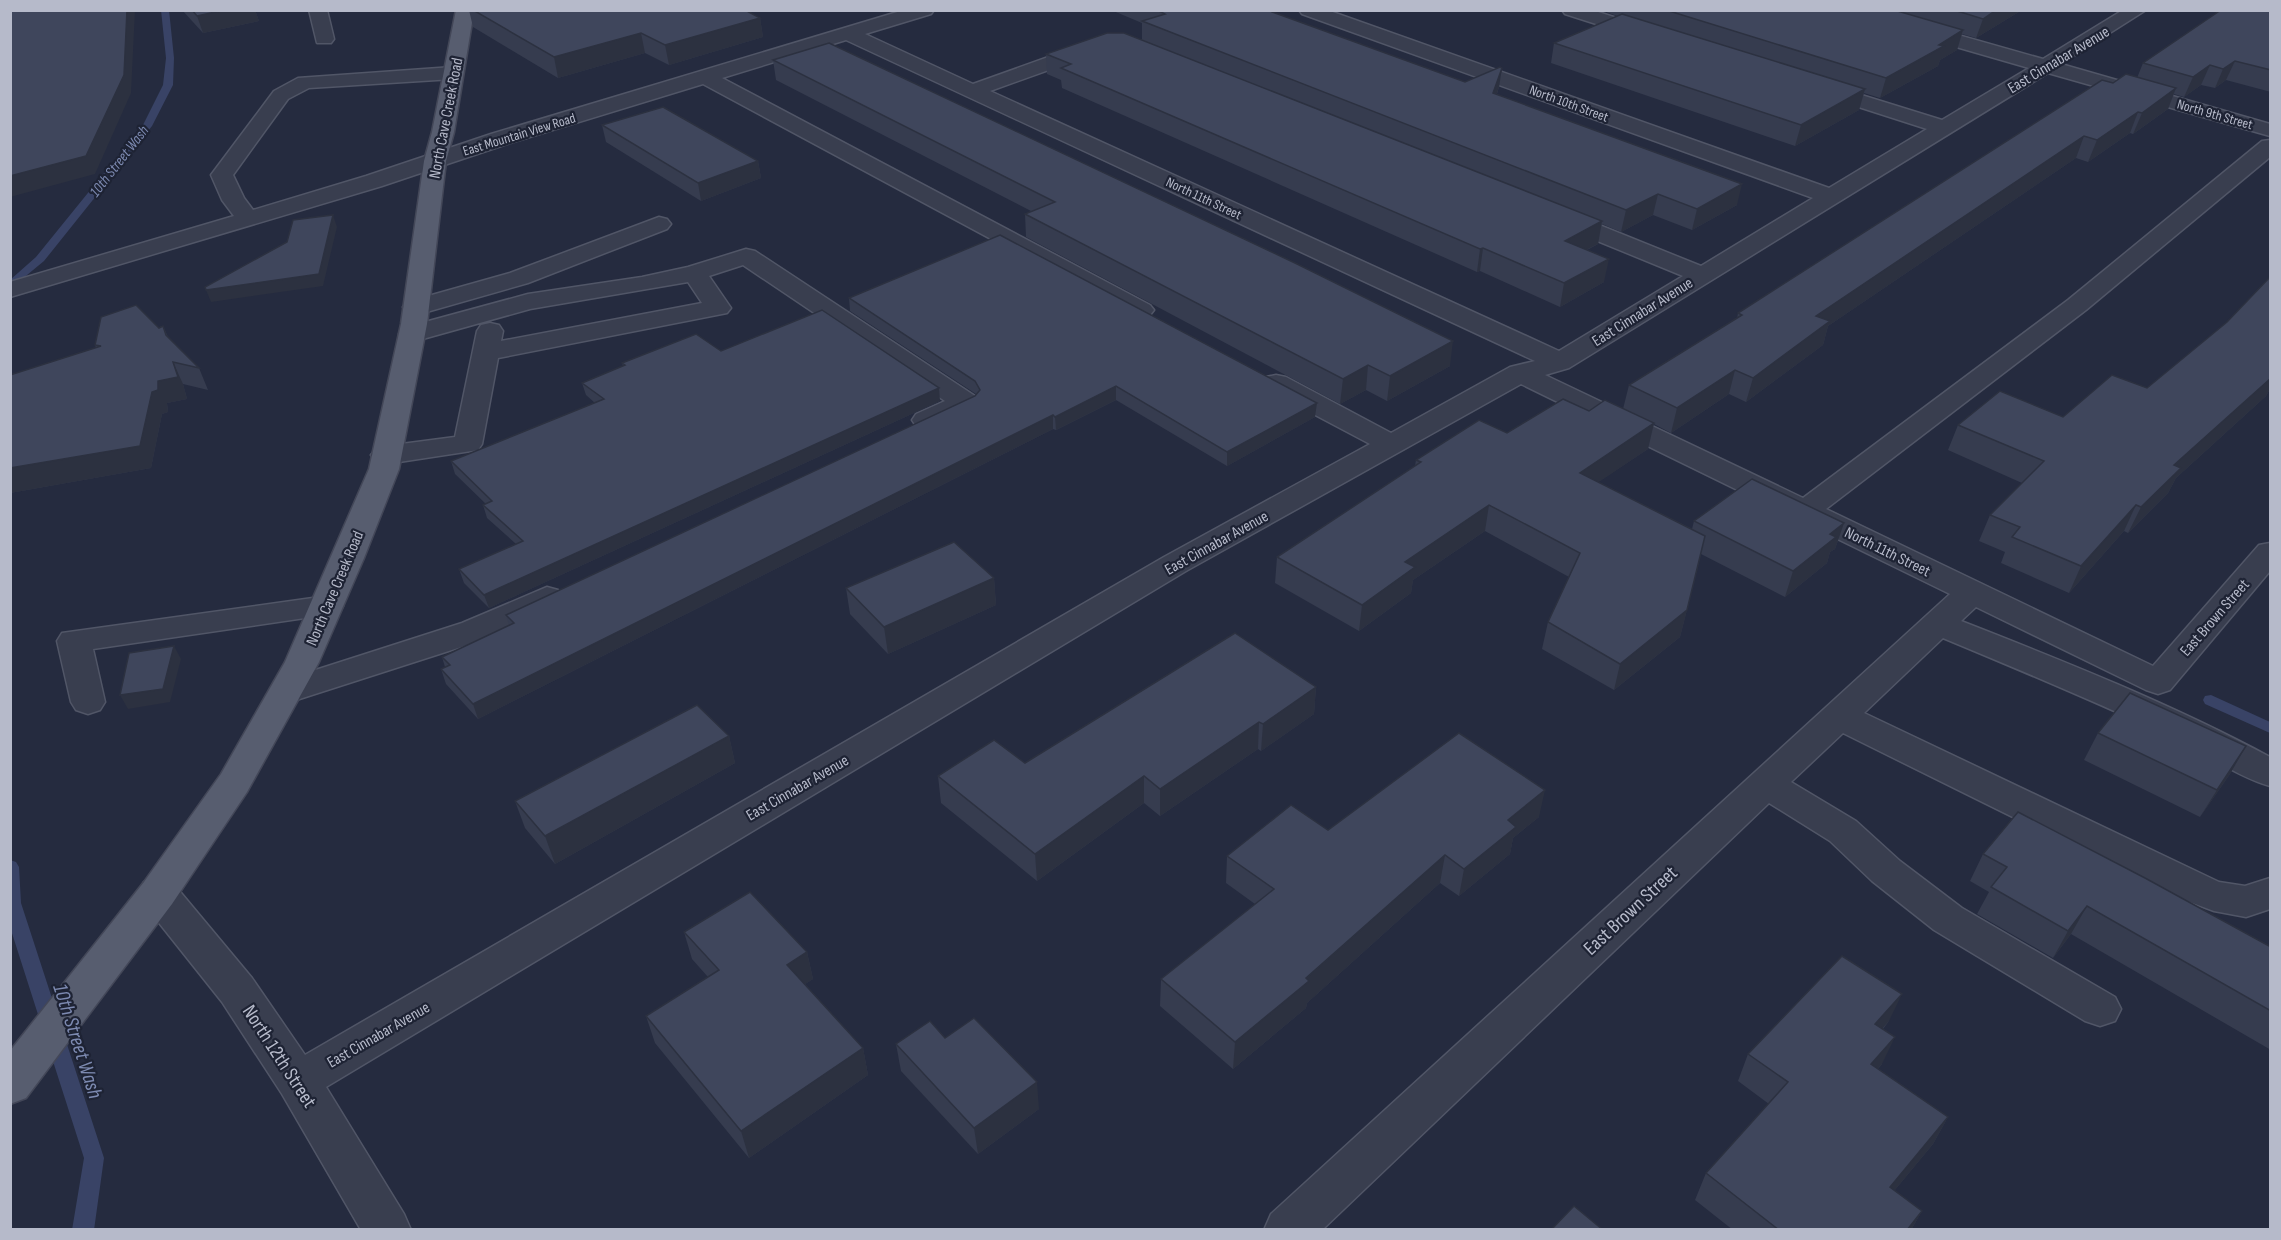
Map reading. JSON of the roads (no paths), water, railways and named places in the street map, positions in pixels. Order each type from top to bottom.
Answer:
[{"type":"main road","name":"North Cave Creek Road","points":[[10,1085],[158,893],[234,783],[286,691],[327,606],[384,469],[414,321],[435,161],[465,10]]},
{"type":"street","points":[[318,10],[324,39]]},
{"type":"street","name":"East Mountain View Road","points":[[10,290],[925,10]]},
{"type":"street","name":"North 10th Street","points":[[1308,10],[1830,196]]},
{"type":"street","points":[[1571,10],[1662,39]]},
{"type":"street","name":"North 9th Street","points":[[1848,10],[2271,130]]},
{"type":"street","name":"East Cinnabar Avenue","points":[[298,1081],[1165,570],[1520,373],[1560,362],[2137,10]]},
{"type":"street","name":"North 11th Street","points":[[849,34],[1560,362]]},
{"type":"street","points":[[971,91],[1111,43]]},
{"type":"street","points":[[248,218],[233,200],[222,176],[281,95],[304,82],[453,73]]},
{"type":"street","points":[[706,77],[1165,323]]},
{"type":"street","points":[[1798,82],[1945,128]]},
{"type":"street","points":[[1805,511],[2077,305],[2271,146]]},
{"type":"street","points":[[1535,207],[1702,274]]},
{"type":"street","points":[[414,321],[658,224]]},
{"type":"street","points":[[414,321],[494,311],[528,302],[642,284],[694,273],[746,256],[964,402],[901,432]]},
{"type":"street","points":[[486,352],[718,308],[694,273]]},
{"type":"street","points":[[386,455],[468,444],[494,311]]},
{"type":"street","name":"North 11th Street","points":[[1520,373],[2158,682]]},
{"type":"street","points":[[1260,374],[1390,444]]},
{"type":"street","name":"East Brown Street","points":[[2158,682],[2271,552]]},
{"type":"street","points":[[286,691],[474,631],[570,586]]},
{"type":"street","name":"East Brown Street","points":[[1288,1230],[1972,592]]},
{"type":"street","points":[[88,702],[74,641],[327,606]]},
{"type":"street","points":[[1938,624],[2087,684],[2216,742],[2271,773]]},
{"type":"street","points":[[1838,716],[1911,749],[2180,882],[2214,896],[2246,902],[2271,893]]},
{"type":"street","points":[[1766,784],[1843,831],[1886,871],[1948,920],[2100,1009]]},
{"type":"street","name":"North 12th Street","points":[[158,893],[237,990],[298,1081],[387,1230]]},
{"type":"waterway","name":"10th Street Wash","points":[[10,286],[40,259],[147,126],[168,85],[170,58],[165,10]]},
{"type":"waterway","points":[[2211,700],[2270,728]]},
{"type":"waterway","name":"10th Street Wash","points":[[10,867],[12,903],[94,1158],[83,1230]]}]
